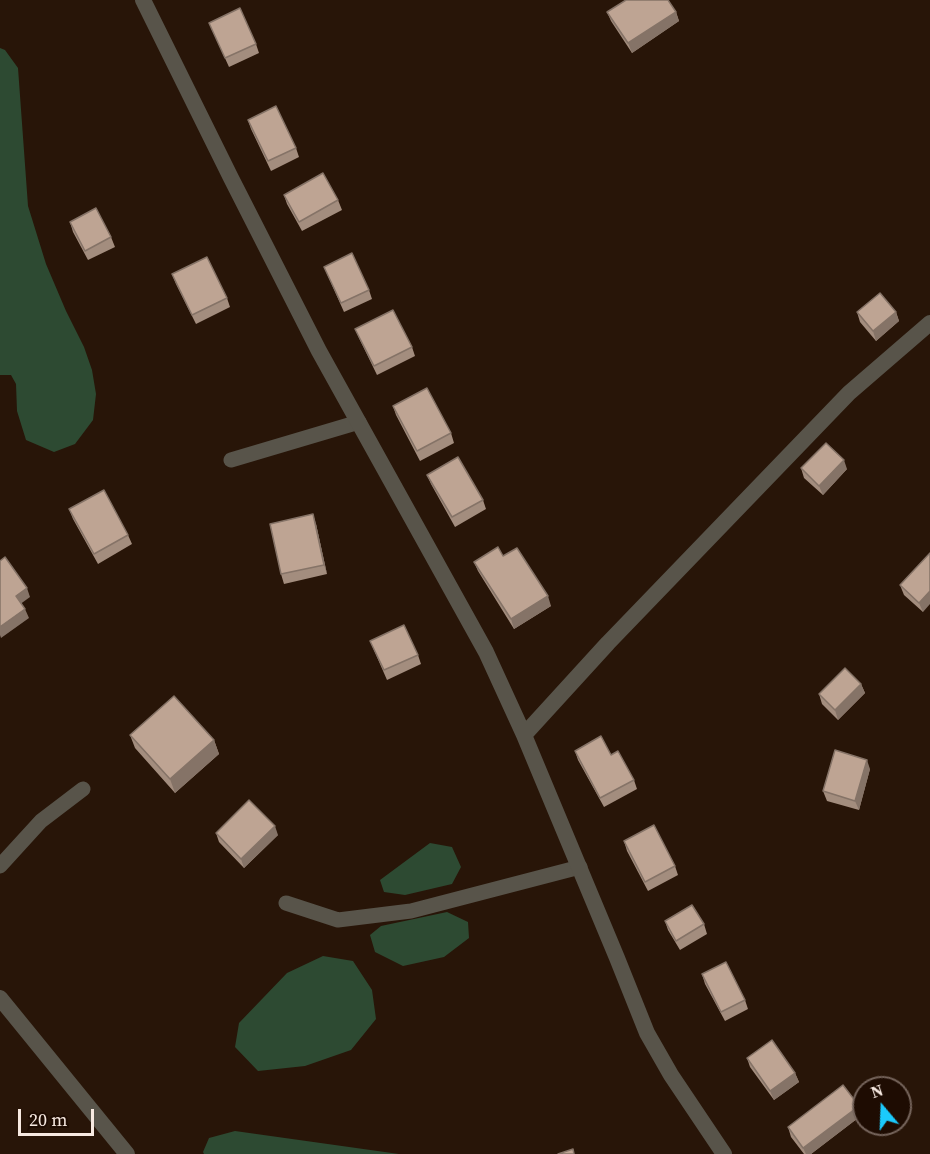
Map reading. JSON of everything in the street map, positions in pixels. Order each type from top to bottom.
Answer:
[{"type":"street","points":[[143,0],[303,321],[486,652],[524,735],[647,1033],[671,1075],[724,1154]]},
{"type":"street","points":[[524,735],[608,643],[849,393],[930,323]]},
{"type":"street","points":[[0,998],[127,1154]]},
{"type":"lane","points":[[231,460],[358,422]]},
{"type":"lane","points":[[0,866],[41,821],[83,789]]},
{"type":"lane","points":[[286,903],[338,920],[411,911],[579,867]]},
{"type":"green space","points":[[0,48],[5,50],[18,68],[28,206],[46,264],[84,347],[92,370],[96,394],[93,420],[75,444],[54,452],[26,440],[17,411],[16,384],[11,375],[0,375]]},
{"type":"green space","points":[[430,843],[452,847],[461,867],[452,884],[405,895],[384,892],[380,880]]},
{"type":"green space","points":[[447,912],[468,922],[469,938],[444,957],[403,966],[375,952],[370,935],[381,926]]},
{"type":"green space","points":[[323,956],[353,961],[372,990],[376,1019],[351,1050],[305,1066],[258,1071],[235,1047],[239,1023],[287,973]]},
{"type":"green space","points":[[235,1131],[399,1154],[204,1154],[209,1138]]},
{"type":"building","points":[[626,0],[668,0],[676,12],[628,43],[607,12]]},
{"type":"building","points":[[240,8],[256,44],[225,58],[209,23]]},
{"type":"building","points":[[276,106],[296,148],[268,161],[248,120]]},
{"type":"building","points":[[323,173],[338,200],[299,222],[284,195]]},
{"type":"building","points":[[96,208],[111,237],[85,251],[70,222]]},
{"type":"building","points":[[352,253],[369,290],[341,303],[324,267]]},
{"type":"building","points":[[207,257],[227,298],[192,315],[172,274]]},
{"type":"building","points":[[880,293],[896,312],[873,331],[857,312]]},
{"type":"building","points":[[393,310],[412,347],[374,366],[355,329]]},
{"type":"building","points":[[427,388],[451,433],[417,451],[393,406]]},
{"type":"building","points":[[826,443],[844,460],[819,486],[801,468]]},
{"type":"building","points":[[458,457],[483,500],[452,517],[427,475]]},
{"type":"building","points":[[104,490],[128,535],[94,554],[69,509]]},
{"type":"building","points":[[313,514],[324,565],[281,574],[270,524]]},
{"type":"building","points":[[498,547],[503,556],[517,548],[548,596],[511,619],[474,562]]},
{"type":"building","points":[[930,553],[930,591],[919,603],[900,585]]},
{"type":"building","points":[[5,557],[27,588],[16,596],[25,609],[0,627],[0,561]]},
{"type":"building","points":[[404,625],[418,655],[384,670],[370,641]]},
{"type":"building","points":[[845,668],[861,684],[835,710],[819,694]]},
{"type":"building","points":[[174,696],[214,740],[170,779],[130,735]]},
{"type":"building","points":[[601,736],[611,755],[618,751],[634,780],[600,798],[575,751]]},
{"type":"building","points":[[835,750],[867,760],[855,801],[823,791]]},
{"type":"building","points":[[249,800],[275,826],[241,859],[216,833]]},
{"type":"building","points":[[654,825],[675,866],[645,882],[624,841]]},
{"type":"building","points":[[692,905],[704,924],[676,941],[665,921]]},
{"type":"building","points":[[726,962],[745,1000],[721,1012],[702,974]]},
{"type":"building","points":[[772,1040],[795,1073],[770,1091],[747,1058]]},
{"type":"building","points":[[843,1085],[852,1097],[852,1111],[803,1148],[788,1127]]},
{"type":"building","points":[[573,1149],[574,1154],[558,1154]]}]
